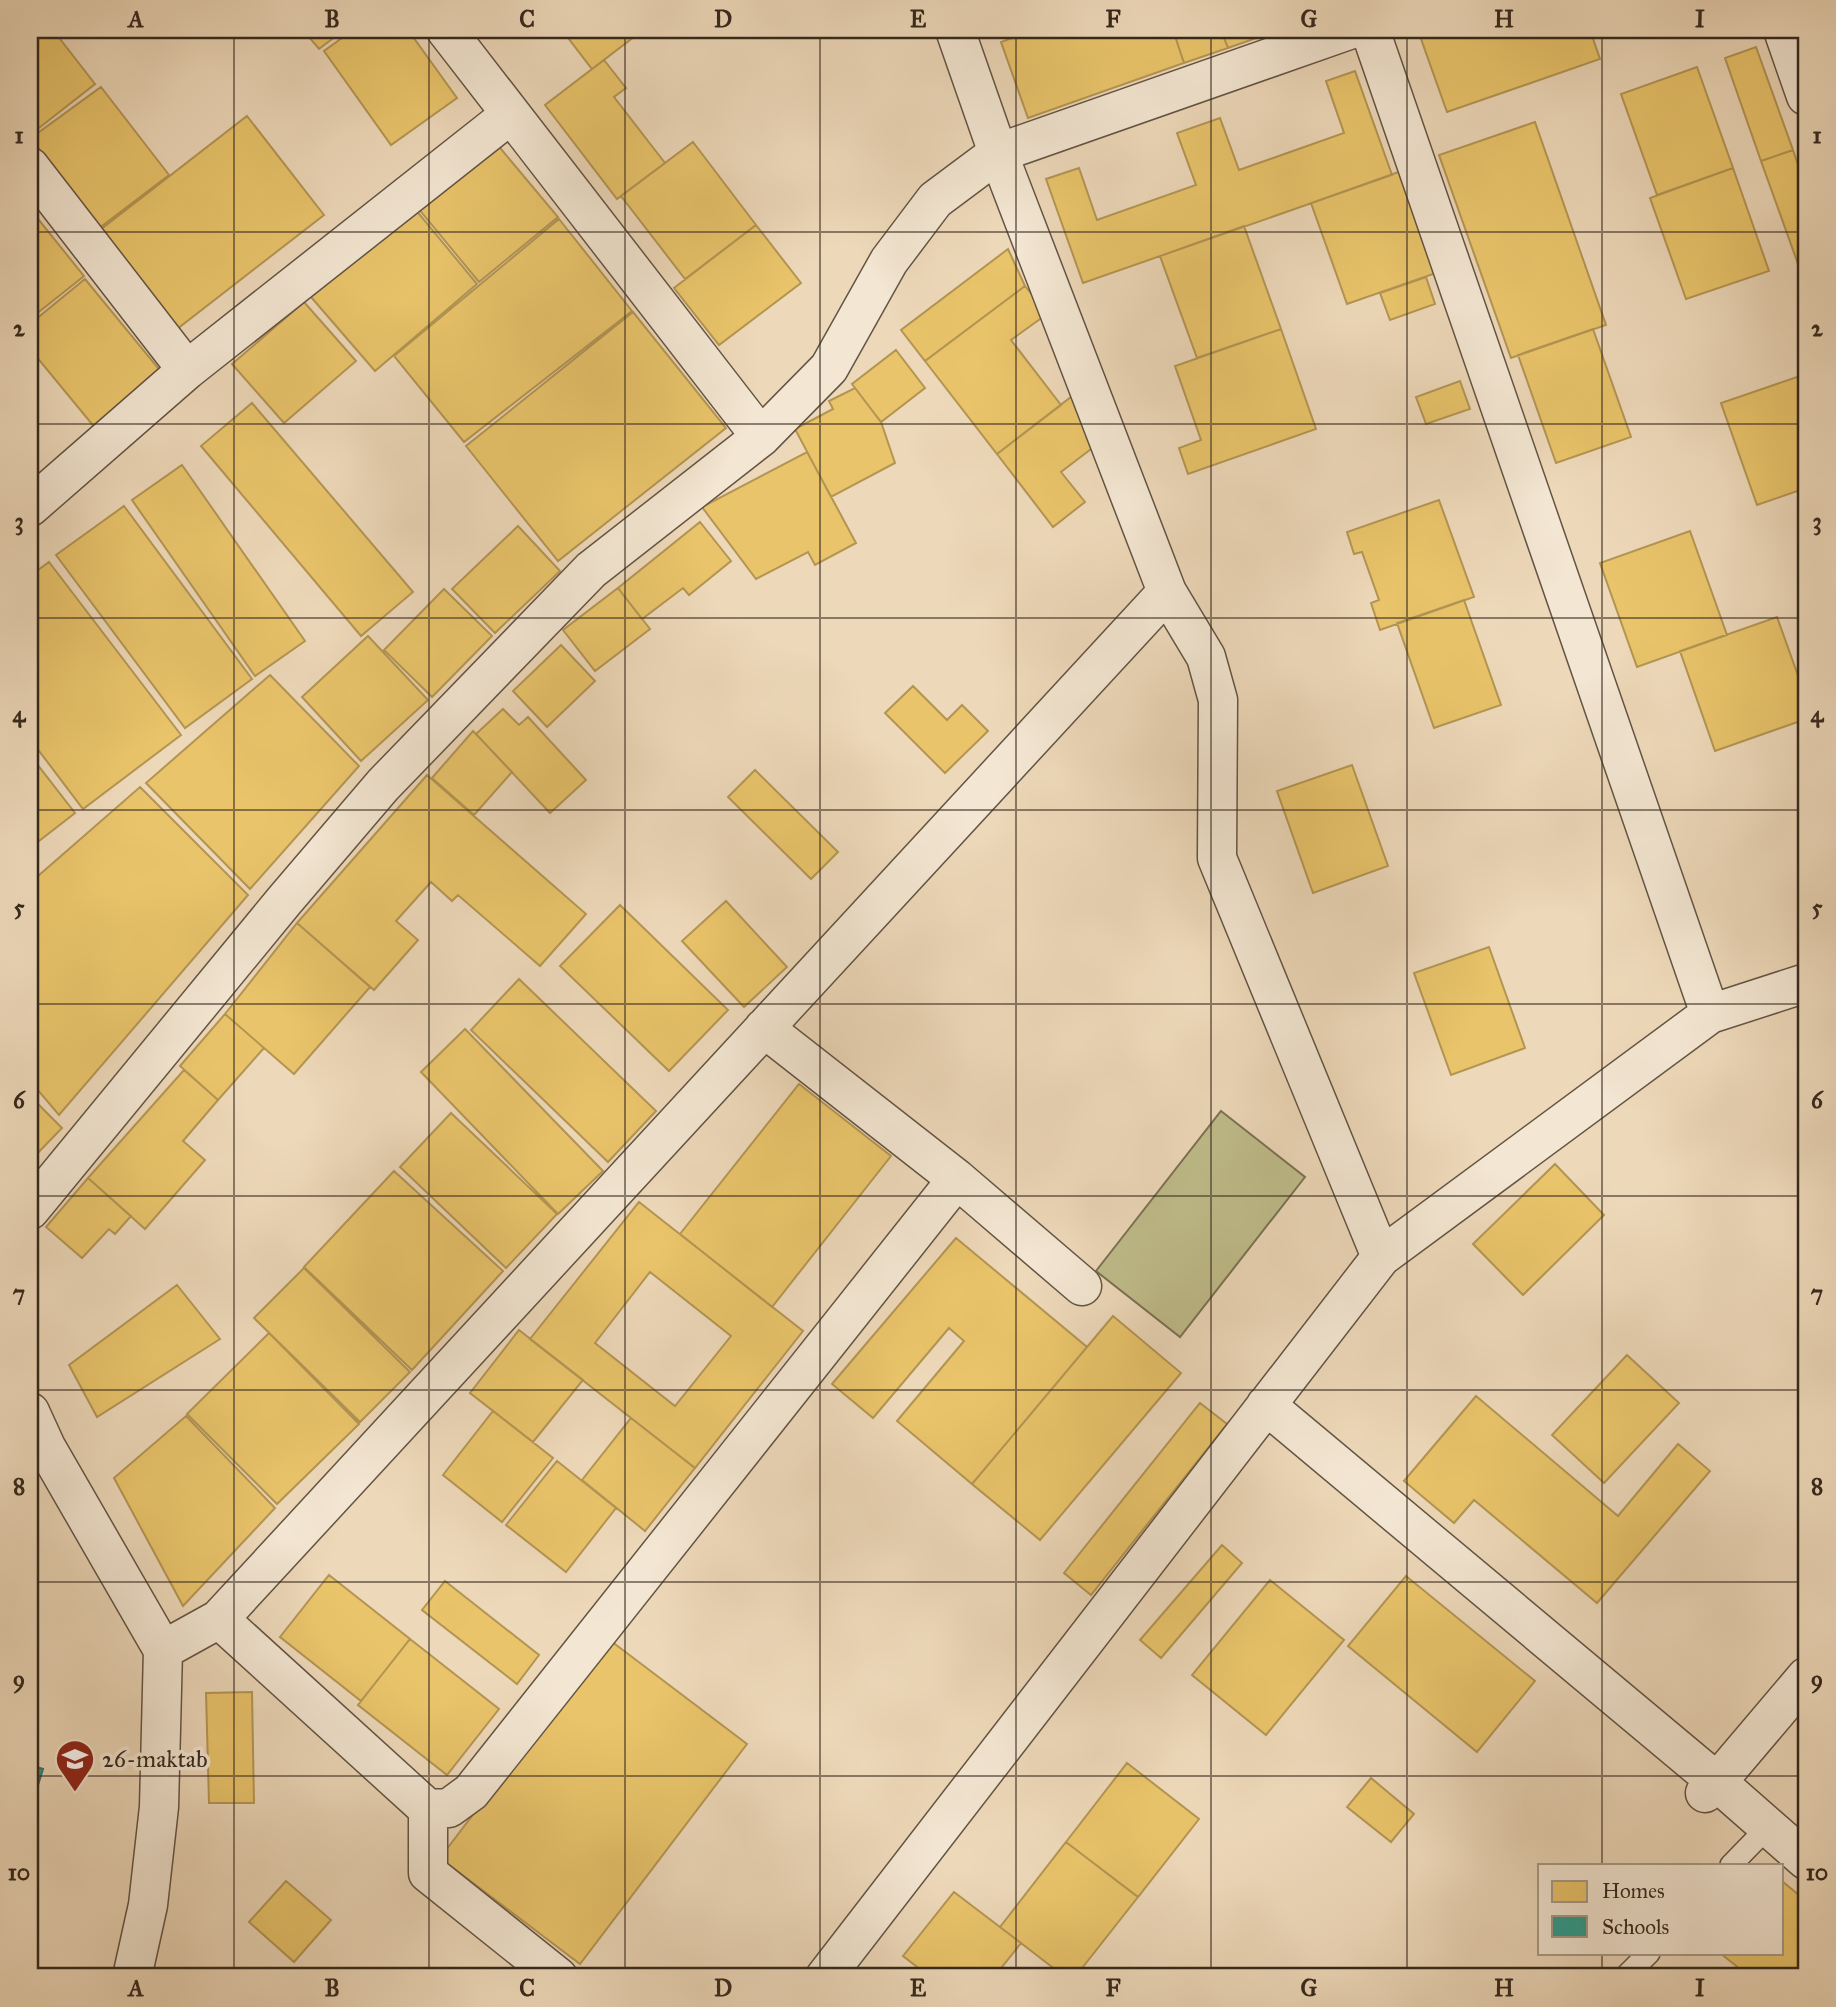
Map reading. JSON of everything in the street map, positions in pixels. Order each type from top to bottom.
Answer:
[{"type":"street","points":[[446,30],[761,437]]},
{"type":"street","points":[[955,30],[998,153],[1167,592],[1206,657],[1218,700],[1217,858],[1381,1257]]},
{"type":"street","points":[[30,1210],[383,785],[591,570],[761,437],[829,368],[889,261],[935,200],[998,153],[1349,30]]},
{"type":"street","points":[[1370,30],[1710,1014]]},
{"type":"street","points":[[1783,30],[1806,96]]},
{"type":"street","points":[[30,507],[187,370],[511,114]]},
{"type":"street","points":[[30,167],[187,370]]},
{"type":"street","points":[[163,1650],[219,1619],[1167,592]]},
{"type":"street","points":[[825,1977],[1381,1257],[1710,1014],[1806,983]]},
{"type":"street","points":[[764,1028],[957,1179],[1082,1286]]},
{"type":"street","points":[[219,1619],[428,1809],[449,1808],[471,1792],[957,1179]]},
{"type":"street","points":[[1266,1405],[1711,1788],[1768,1827],[1806,1860]]},
{"type":"street","points":[[30,1412],[46,1447],[163,1650],[159,1807],[148,1905],[132,1977]]},
{"type":"street","points":[[1711,1788],[1806,1677]]},
{"type":"street","points":[[428,1809],[428,1873],[558,1977]]},
{"type":"lane","points":[[1732,1864],[1768,1827]]},
{"type":"lane","points":[[1625,1977],[1647,1954]]},
{"type":"shaded area","points":[[1221,1111],[1305,1177],[1180,1337],[1096,1271]]},
{"type":"building: Homes","points":[[30,30],[53,30],[95,84],[30,135]]},
{"type":"building: Homes","points":[[303,30],[344,30],[319,49]]},
{"type":"building: Homes","points":[[353,30],[408,30],[457,98],[391,145],[324,51]]},
{"type":"building: Homes","points":[[562,30],[643,30],[592,69]]},
{"type":"building: Homes","points":[[1034,30],[1173,30],[1184,63],[1028,118],[1001,42]]},
{"type":"building: Homes","points":[[1173,30],[1221,30],[1228,48],[1184,63]]},
{"type":"building: Homes","points":[[1221,30],[1279,30],[1228,48]]},
{"type":"building: Homes","points":[[1437,30],[1590,30],[1600,59],[1447,112],[1420,36]]},
{"type":"building: Homes","points":[[1756,47],[1793,150],[1761,161],[1725,58]]},
{"type":"building: Homes","points":[[604,60],[626,88],[614,97],[665,163],[617,199],[545,105]]},
{"type":"building: Homes","points":[[1697,67],[1733,168],[1657,195],[1621,94]]},
{"type":"building: Homes","points":[[1355,71],[1392,175],[1083,283],[1046,179],[1079,168],[1097,220],[1196,185],[1177,133],[1220,118],[1239,170],[1344,133],[1326,81]]},
{"type":"building: Homes","points":[[101,87],[169,175],[98,229],[31,138]]},
{"type":"building: Homes","points":[[247,116],[324,215],[177,329],[100,230]]},
{"type":"building: Homes","points":[[1535,122],[1606,325],[1511,358],[1439,155]]},
{"type":"building: Homes","points":[[693,142],[756,225],[685,279],[621,196]]},
{"type":"building: Homes","points":[[496,143],[558,217],[479,282],[417,207]]},
{"type":"building: Homes","points":[[1793,150],[1806,189],[1806,261],[1798,264],[1761,161]]},
{"type":"building: Homes","points":[[1733,168],[1769,271],[1686,299],[1650,198]]},
{"type":"building: Homes","points":[[1404,170],[1439,272],[1347,304],[1311,203]]},
{"type":"building: Homes","points":[[30,209],[84,276],[30,319]]},
{"type":"building: Homes","points":[[415,209],[477,284],[375,371],[311,297]]},
{"type":"building: Homes","points":[[559,219],[632,311],[464,442],[394,356]]},
{"type":"building: Homes","points":[[756,225],[801,283],[719,345],[674,288]]},
{"type":"building: Homes","points":[[1244,226],[1281,329],[1197,358],[1160,256]]},
{"type":"building: Homes","points":[[1008,249],[1025,286],[925,361],[901,330]]},
{"type":"building: Homes","points":[[1426,277],[1435,304],[1390,320],[1380,293]]},
{"type":"building: Homes","points":[[85,279],[163,374],[96,429],[30,349],[30,324]]},
{"type":"building: Homes","points":[[1025,286],[1047,314],[1011,340],[1061,405],[997,454],[925,361]]},
{"type":"building: Homes","points":[[304,302],[356,361],[284,423],[232,364]]},
{"type":"building: Homes","points":[[633,312],[726,428],[558,561],[466,446]]},
{"type":"building: Homes","points":[[1281,329],[1316,429],[1188,474],[1179,448],[1201,440],[1175,366]]},
{"type":"building: Homes","points":[[1593,329],[1631,437],[1556,463],[1518,355]]},
{"type":"building: Homes","points":[[896,350],[925,388],[881,422],[852,384]]},
{"type":"building: Homes","points":[[1806,374],[1806,488],[1757,505],[1721,403]]},
{"type":"building: Homes","points":[[1460,381],[1470,409],[1426,424],[1416,397]]},
{"type":"building: Homes","points":[[855,388],[881,422],[895,463],[831,497],[795,429],[833,409],[829,401]]},
{"type":"building: Homes","points":[[1080,390],[1099,443],[1061,472],[1085,502],[1053,527],[997,454]]},
{"type":"building: Homes","points":[[252,403],[413,592],[361,636],[201,446]]},
{"type":"building: Homes","points":[[807,452],[856,543],[815,565],[808,552],[756,579],[702,507]]},
{"type":"building: Homes","points":[[182,465],[305,641],[255,676],[132,500]]},
{"type":"building: Homes","points":[[1439,500],[1474,597],[1380,630],[1371,603],[1379,600],[1362,552],[1354,554],[1347,532]]},
{"type":"building: Homes","points":[[124,506],[252,679],[185,728],[56,555]]},
{"type":"building: Homes","points":[[700,522],[731,561],[689,595],[683,588],[642,619],[618,588]]},
{"type":"building: Homes","points":[[518,526],[560,571],[495,633],[452,589]]},
{"type":"building: Homes","points":[[1690,531],[1727,635],[1637,667],[1600,563]]},
{"type":"building: Homes","points":[[49,562],[181,735],[83,809],[30,739],[30,576]]},
{"type":"building: Homes","points":[[618,588],[650,629],[595,671],[563,630]]},
{"type":"building: Homes","points":[[444,589],[492,636],[432,697],[384,650]]},
{"type":"building: Homes","points":[[1464,600],[1501,705],[1434,728],[1397,623]]},
{"type":"building: Homes","points":[[1777,617],[1806,698],[1806,719],[1715,751],[1680,651]]},
{"type":"building: Homes","points":[[368,636],[428,700],[361,761],[302,697]]},
{"type":"building: Homes","points":[[561,645],[595,681],[547,727],[513,691]]},
{"type":"building: Homes","points":[[270,675],[359,766],[250,889],[146,783]]},
{"type":"building: Homes","points":[[913,686],[947,720],[962,705],[988,731],[945,773],[885,713]]},
{"type":"building: Homes","points":[[503,709],[519,725],[528,717],[586,780],[550,813],[476,734]]},
{"type":"building: Homes","points":[[473,731],[512,772],[474,815],[432,778]]},
{"type":"building: Homes","points":[[30,755],[75,813],[30,848]]},
{"type":"building: Homes","points":[[1352,765],[1388,866],[1313,893],[1277,791]]},
{"type":"building: Homes","points":[[755,770],[838,852],[811,879],[728,797]]},
{"type":"building: Homes","points":[[427,775],[586,914],[540,966],[458,895],[452,901],[431,882],[396,921],[418,940],[374,990],[297,923]]},
{"type":"building: Homes","points":[[140,787],[248,895],[59,1115],[30,1081],[30,883]]},
{"type":"building: Homes","points":[[726,901],[787,967],[744,1007],[682,941]]},
{"type":"building: Homes","points":[[620,905],[728,1010],[669,1071],[560,966]]},
{"type":"building: Homes","points":[[297,923],[370,987],[294,1074],[225,1014]]},
{"type":"building: Homes","points":[[1489,947],[1525,1048],[1451,1075],[1414,973]]},
{"type":"building: Homes","points":[[519,979],[656,1111],[608,1162],[471,1030]]},
{"type":"building: Homes","points":[[225,1014],[264,1048],[218,1100],[180,1066]]},
{"type":"building: Homes","points":[[465,1029],[603,1171],[558,1214],[421,1072]]},
{"type":"building: Homes","points":[[184,1070],[218,1100],[183,1141],[205,1160],[145,1229],[88,1178]]},
{"type":"building: Homes","points":[[799,1084],[891,1156],[772,1307],[680,1234]]},
{"type":"building: Homes","points":[[30,1096],[62,1128],[30,1161]]},
{"type":"building: Homes","points":[[451,1113],[557,1214],[506,1268],[400,1167]]},
{"type":"building: Homes","points":[[1555,1164],[1604,1215],[1523,1295],[1473,1244]]},
{"type":"building: Homes","points":[[394,1171],[503,1271],[412,1370],[304,1267]]},
{"type":"building: Homes","points":[[88,1178],[131,1216],[115,1234],[109,1229],[82,1258],[46,1227]]},
{"type":"building: Homes","points":[[639,1202],[803,1331],[695,1468],[530,1339]],"holes":[[[650,1272],[731,1336],[675,1406],[595,1343]]]},
{"type":"building: Homes","points":[[956,1238],[1087,1347],[972,1484],[897,1421],[964,1341],[949,1328],[873,1418],[832,1384]]},
{"type":"building: Homes","points":[[304,1268],[410,1372],[360,1422],[254,1318]]},
{"type":"building: Homes","points":[[177,1285],[220,1339],[97,1417],[69,1365]]},
{"type":"building: Homes","points":[[1113,1316],[1181,1373],[1040,1540],[972,1484]]},
{"type":"building: Homes","points":[[519,1330],[583,1380],[533,1442],[470,1393]]},
{"type":"building: Homes","points":[[269,1333],[359,1424],[277,1504],[187,1414]]},
{"type":"building: Homes","points":[[1627,1355],[1679,1403],[1604,1483],[1552,1435]]},
{"type":"building: Homes","points":[[1476,1396],[1618,1516],[1678,1444],[1710,1471],[1597,1603],[1474,1500],[1454,1523],[1404,1481]]},
{"type":"building: Homes","points":[[1200,1403],[1227,1424],[1091,1595],[1064,1573]]},
{"type":"building: Homes","points":[[493,1411],[553,1458],[502,1522],[443,1475]]},
{"type":"building: Homes","points":[[186,1416],[275,1508],[183,1606],[114,1478]]},
{"type":"building: Homes","points":[[631,1418],[695,1468],[645,1531],[582,1480]]},
{"type":"building: Homes","points":[[557,1461],[616,1508],[566,1572],[506,1525]]},
{"type":"building: Homes","points":[[1222,1545],[1242,1563],[1161,1658],[1140,1640]]},
{"type":"building: Homes","points":[[329,1575],[410,1639],[361,1701],[280,1637]]},
{"type":"building: Homes","points":[[1406,1576],[1535,1681],[1477,1752],[1348,1646]]},
{"type":"building: Homes","points":[[1270,1580],[1344,1640],[1266,1735],[1192,1675]]},
{"type":"building: Homes","points":[[445,1581],[539,1655],[517,1684],[422,1610]]},
{"type":"building: Homes","points":[[607,1638],[747,1744],[580,1964],[440,1858]]},
{"type":"building: Homes","points":[[410,1639],[499,1709],[447,1775],[358,1705]]},
{"type":"building: Homes","points":[[252,1692],[254,1803],[209,1803],[206,1693]]},
{"type":"building: Homes","points":[[1127,1763],[1199,1819],[1138,1897],[1066,1842]]},
{"type":"building: Homes","points":[[1371,1778],[1414,1814],[1391,1842],[1347,1807]]},
{"type":"building: Homes","points":[[1066,1842],[1138,1897],[1075,1977],[1065,1977],[1000,1927]]},
{"type":"building: Homes","points":[[286,1881],[331,1920],[294,1962],[249,1922]]},
{"type":"building: Homes","points":[[1784,1883],[1806,1901],[1806,1977],[1750,1977],[1721,1954],[1784,1954]]},
{"type":"building: Homes","points":[[954,1892],[1021,1943],[994,1977],[930,1977],[903,1956]]},
{"type":"building: Schools","points":[[30,1765],[43,1769],[30,1811]]},
{"type":"place","name":"26-maktab","points":[[75,1793]]}]
